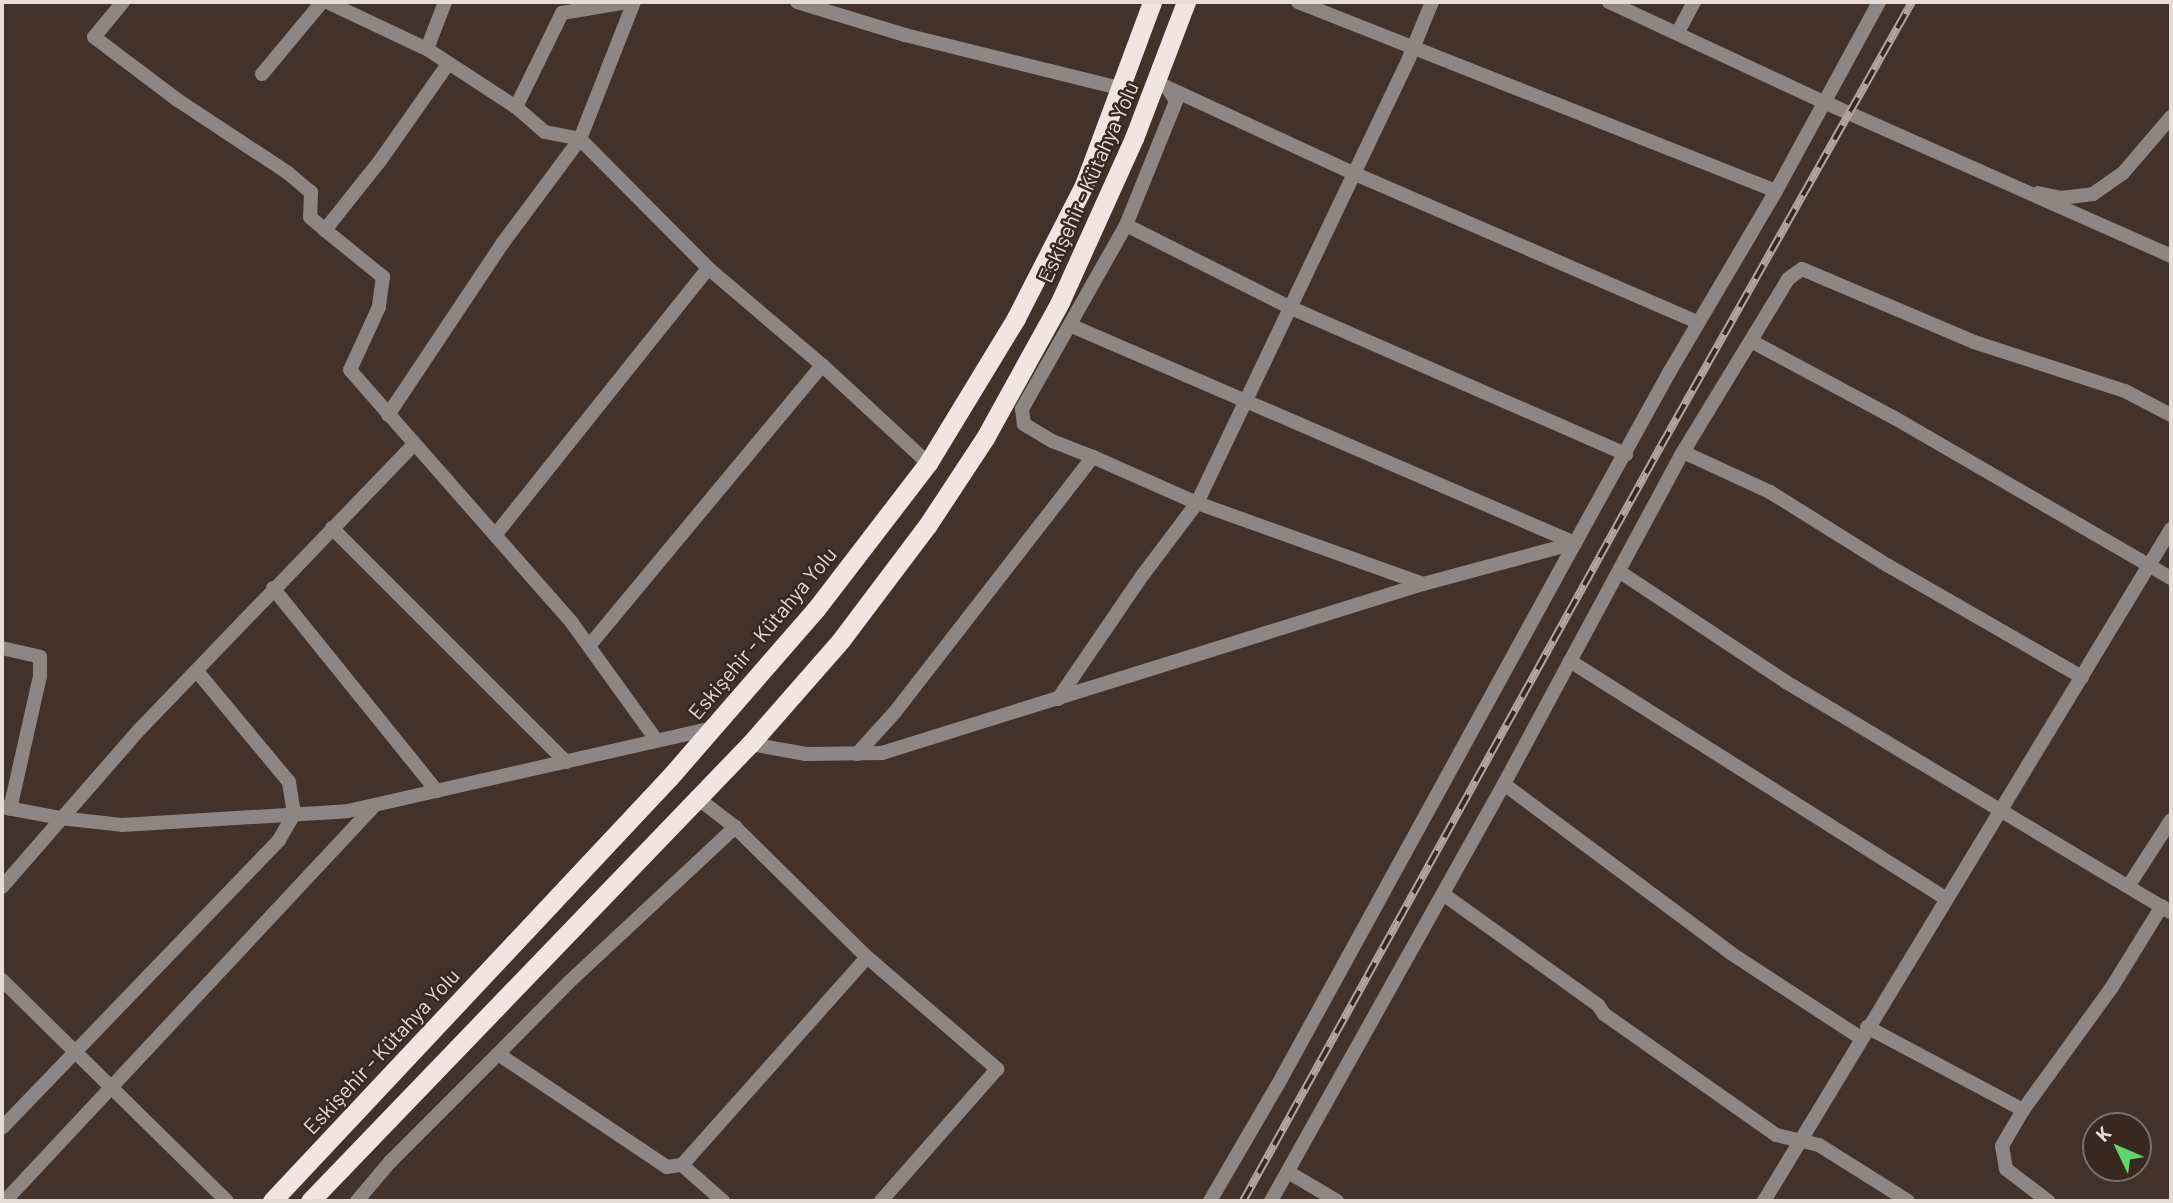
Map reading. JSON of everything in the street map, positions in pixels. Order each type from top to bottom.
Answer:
[{"type":"highway","name":"Eskişehir - Kütahya Yolu","points":[[272,1201],[669,778],[816,609],[928,463],[1016,318],[1084,185],[1152,2]]},
{"type":"highway","name":"Eskişehir - Kütahya Yolu","points":[[310,1201],[696,797],[750,744],[841,640],[927,526],[985,438],[1060,302],[1164,85],[1186,2]]},
{"type":"street","points":[[124,2],[94,37],[179,101],[288,173],[310,192],[310,217],[383,277],[379,307],[350,370],[496,534],[589,646],[657,741]]},
{"type":"street","points":[[262,74],[324,2],[427,49],[516,107],[545,132],[580,139],[708,268],[822,365],[928,463]]},
{"type":"street","points":[[427,49],[445,2]]},
{"type":"street","points":[[516,107],[565,7],[627,2]]},
{"type":"street","points":[[388,415],[502,244],[580,139],[634,2]]},
{"type":"street","points":[[797,2],[905,35],[1119,88]]},
{"type":"street","points":[[1298,2],[1776,191]]},
{"type":"street","points":[[1058,699],[1142,576],[1197,503],[1433,2]]},
{"type":"street","points":[[1609,2],[1826,103],[2171,256]]},
{"type":"street","points":[[1678,32],[1693,2]]},
{"type":"street","points":[[1210,1201],[1281,1079],[1698,322],[1826,103],[1879,2]]},
{"type":"street","points":[[325,230],[379,162],[448,64]]},
{"type":"street","points":[[1164,85],[1353,173],[1698,322]]},
{"type":"street","points":[[1164,85],[1176,101],[1126,225],[1072,326],[1022,409],[1024,424],[1052,442],[1197,503],[1423,584]]},
{"type":"street","points":[[2024,191],[2061,198],[2093,194],[2123,173],[2171,117]]},
{"type":"street","points":[[1126,225],[1289,307],[1626,454]]},
{"type":"street","points":[[496,534],[708,268]]},
{"type":"street","points":[[1271,1201],[1504,784],[1683,452],[1787,279],[1802,269],[1974,342],[2125,391],[2171,415]]},
{"type":"street","points":[[1072,326],[1575,543]]},
{"type":"street","points":[[1751,341],[1892,417],[2171,578]]},
{"type":"street","points":[[589,646],[822,365]]},
{"type":"street","points":[[2,887],[60,818],[274,588],[414,444]]},
{"type":"street","points":[[1683,452],[1770,492],[1886,565],[2082,677]]},
{"type":"street","points":[[857,754],[895,712],[1093,457]]},
{"type":"street","points":[[332,528],[566,762]]},
{"type":"street","points":[[1764,1201],[2171,529]]},
{"type":"street","points":[[750,744],[806,754],[882,753],[1423,584],[1575,543]]},
{"type":"street","points":[[1620,572],[1786,682],[2166,909],[2023,1110],[2003,1146],[2006,1169],[2048,1201]]},
{"type":"street","points":[[274,588],[437,791]]},
{"type":"street","points":[[2,648],[40,657],[40,676],[6,808],[122,825],[348,811],[713,728]]},
{"type":"street","points":[[1570,661],[1946,900]]},
{"type":"street","points":[[2,1128],[279,840],[294,814],[289,782],[197,671]]},
{"type":"street","points":[[1504,784],[1732,954],[1864,1032],[2023,1110]]},
{"type":"street","points":[[696,797],[735,827],[867,957],[997,1069],[881,1201]]},
{"type":"street","points":[[5,1201],[375,806]]},
{"type":"street","points":[[2129,885],[2171,820]]},
{"type":"street","points":[[357,1201],[390,1162],[568,984],[735,827]]},
{"type":"street","points":[[1443,894],[1598,1005],[1604,1014],[1776,1135],[1819,1145],[1908,1201]]},
{"type":"street","points":[[498,1054],[667,1167],[682,1165],[867,957]]},
{"type":"street","points":[[2,980],[227,1201]]},
{"type":"street","points":[[682,1165],[723,1201]]},
{"type":"street","points":[[1288,1172],[1338,1201]]},
{"type":"railway","points":[[1243,1201],[1661,446],[1912,2]]}]
